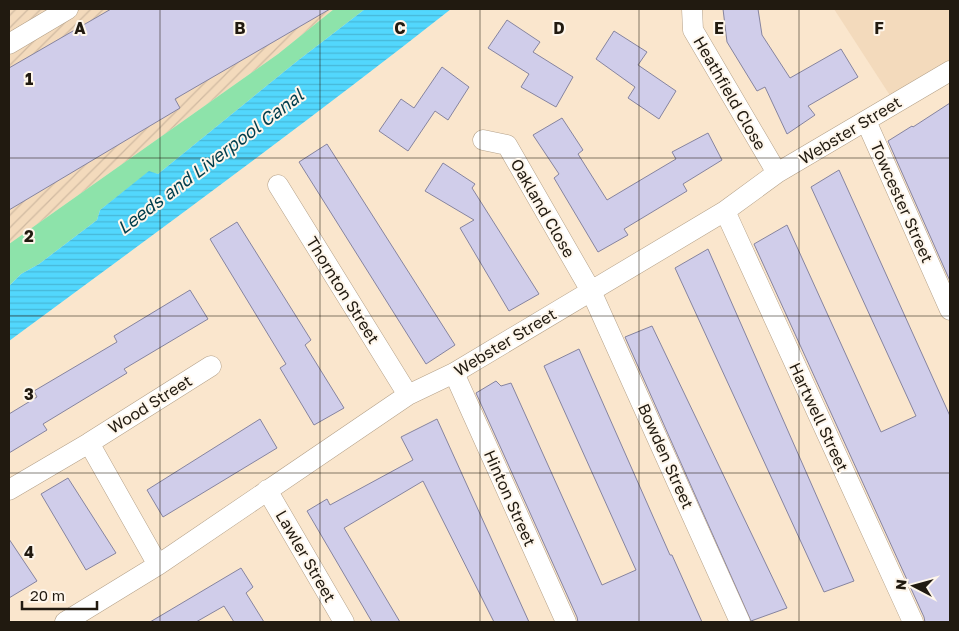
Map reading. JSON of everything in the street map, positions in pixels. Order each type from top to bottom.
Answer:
[{"type":"street","points":[[9,44],[68,9]]},
{"type":"street","name":"Heathfield Close","points":[[692,9],[693,30],[777,174]]},
{"type":"street","name":"Webster Street","points":[[65,622],[158,565],[408,395],[454,373],[725,211],[777,174],[950,71]]},
{"type":"street","name":"Towcester Street","points":[[866,121],[950,310]]},
{"type":"street","name":"Oakland Close","points":[[484,140],[507,145],[591,291]]},
{"type":"street","name":"Thornton Street","points":[[278,185],[408,395]]},
{"type":"street","name":"Hartwell Street","points":[[725,211],[913,622]]},
{"type":"street","name":"Bowden Street","points":[[591,291],[740,622]]},
{"type":"street","name":"Wood Street","points":[[9,490],[211,366]]},
{"type":"street","name":"Hinton Street","points":[[454,373],[566,622]]},
{"type":"street","points":[[88,443],[158,565]]},
{"type":"street","name":"Lawler Street","points":[[267,490],[344,622]]},
{"type":"shaded area","points":[[9,9],[334,9],[278,54],[9,244]]},
{"type":"shaded area","points":[[834,9],[950,9],[950,61],[891,97]]},
{"type":"green space","points":[[334,9],[365,9],[296,62],[158,174],[149,172],[100,210],[97,220],[39,264],[21,274],[9,286],[9,244],[278,54]]},
{"type":"water","name":"Leeds and Liverpool Canal","points":[[365,9],[451,9],[176,218],[9,341],[9,286],[21,274],[39,264],[97,220],[100,210],[149,171],[158,174],[296,62]]},
{"type":"building","points":[[111,9],[330,9],[175,99],[180,108],[9,210],[9,68]]},
{"type":"building","points":[[723,9],[758,9],[762,35],[790,78],[841,49],[858,77],[808,106],[815,115],[787,134],[765,87],[757,91],[727,42]]},
{"type":"building","points":[[507,20],[540,42],[533,52],[573,77],[556,107],[521,87],[529,74],[488,48]]},
{"type":"building","points":[[614,31],[647,52],[638,65],[676,91],[659,119],[628,98],[635,87],[596,59]]},
{"type":"building","points":[[442,67],[469,87],[448,120],[435,111],[408,151],[379,131],[401,99],[414,108]]},
{"type":"building","points":[[950,103],[950,281],[888,141]]},
{"type":"building","points":[[562,118],[583,150],[578,154],[607,200],[676,159],[672,152],[708,133],[722,160],[683,184],[687,191],[624,229],[628,235],[598,252],[554,178],[559,174],[533,135]]},
{"type":"building","points":[[327,144],[455,345],[426,364],[299,162]]},
{"type":"building","points":[[443,163],[475,184],[472,188],[539,294],[509,311],[460,228],[474,220],[425,191]]},
{"type":"building","points":[[839,170],[950,416],[950,622],[925,622],[754,244],[787,225],[881,432],[916,416],[811,187]]},
{"type":"building","points":[[237,222],[311,340],[305,345],[344,408],[314,425],[280,368],[286,364],[210,239]]},
{"type":"building","points":[[708,249],[854,581],[824,592],[675,268]]},
{"type":"building","points":[[190,290],[208,319],[124,369],[127,373],[43,424],[47,430],[9,453],[9,414],[37,397],[34,391],[117,342],[114,336]]},
{"type":"building","points":[[652,326],[787,608],[751,621],[625,337]]},
{"type":"building","points":[[579,349],[670,555],[672,555],[702,622],[578,622],[476,393],[496,381],[501,386],[511,383],[602,585],[636,570],[544,366]]},
{"type":"building","points":[[260,419],[277,448],[163,517],[147,490]]},
{"type":"building","points":[[437,419],[529,622],[494,622],[423,481],[344,528],[400,622],[372,622],[307,511],[327,499],[330,505],[413,460],[401,437]]},
{"type":"building","points":[[68,478],[116,553],[86,570],[41,494]]},
{"type":"building","points":[[9,539],[37,581],[9,598]]},
{"type":"building","points":[[241,568],[253,587],[246,593],[264,622],[234,622],[224,606],[196,622],[150,622]]}]
